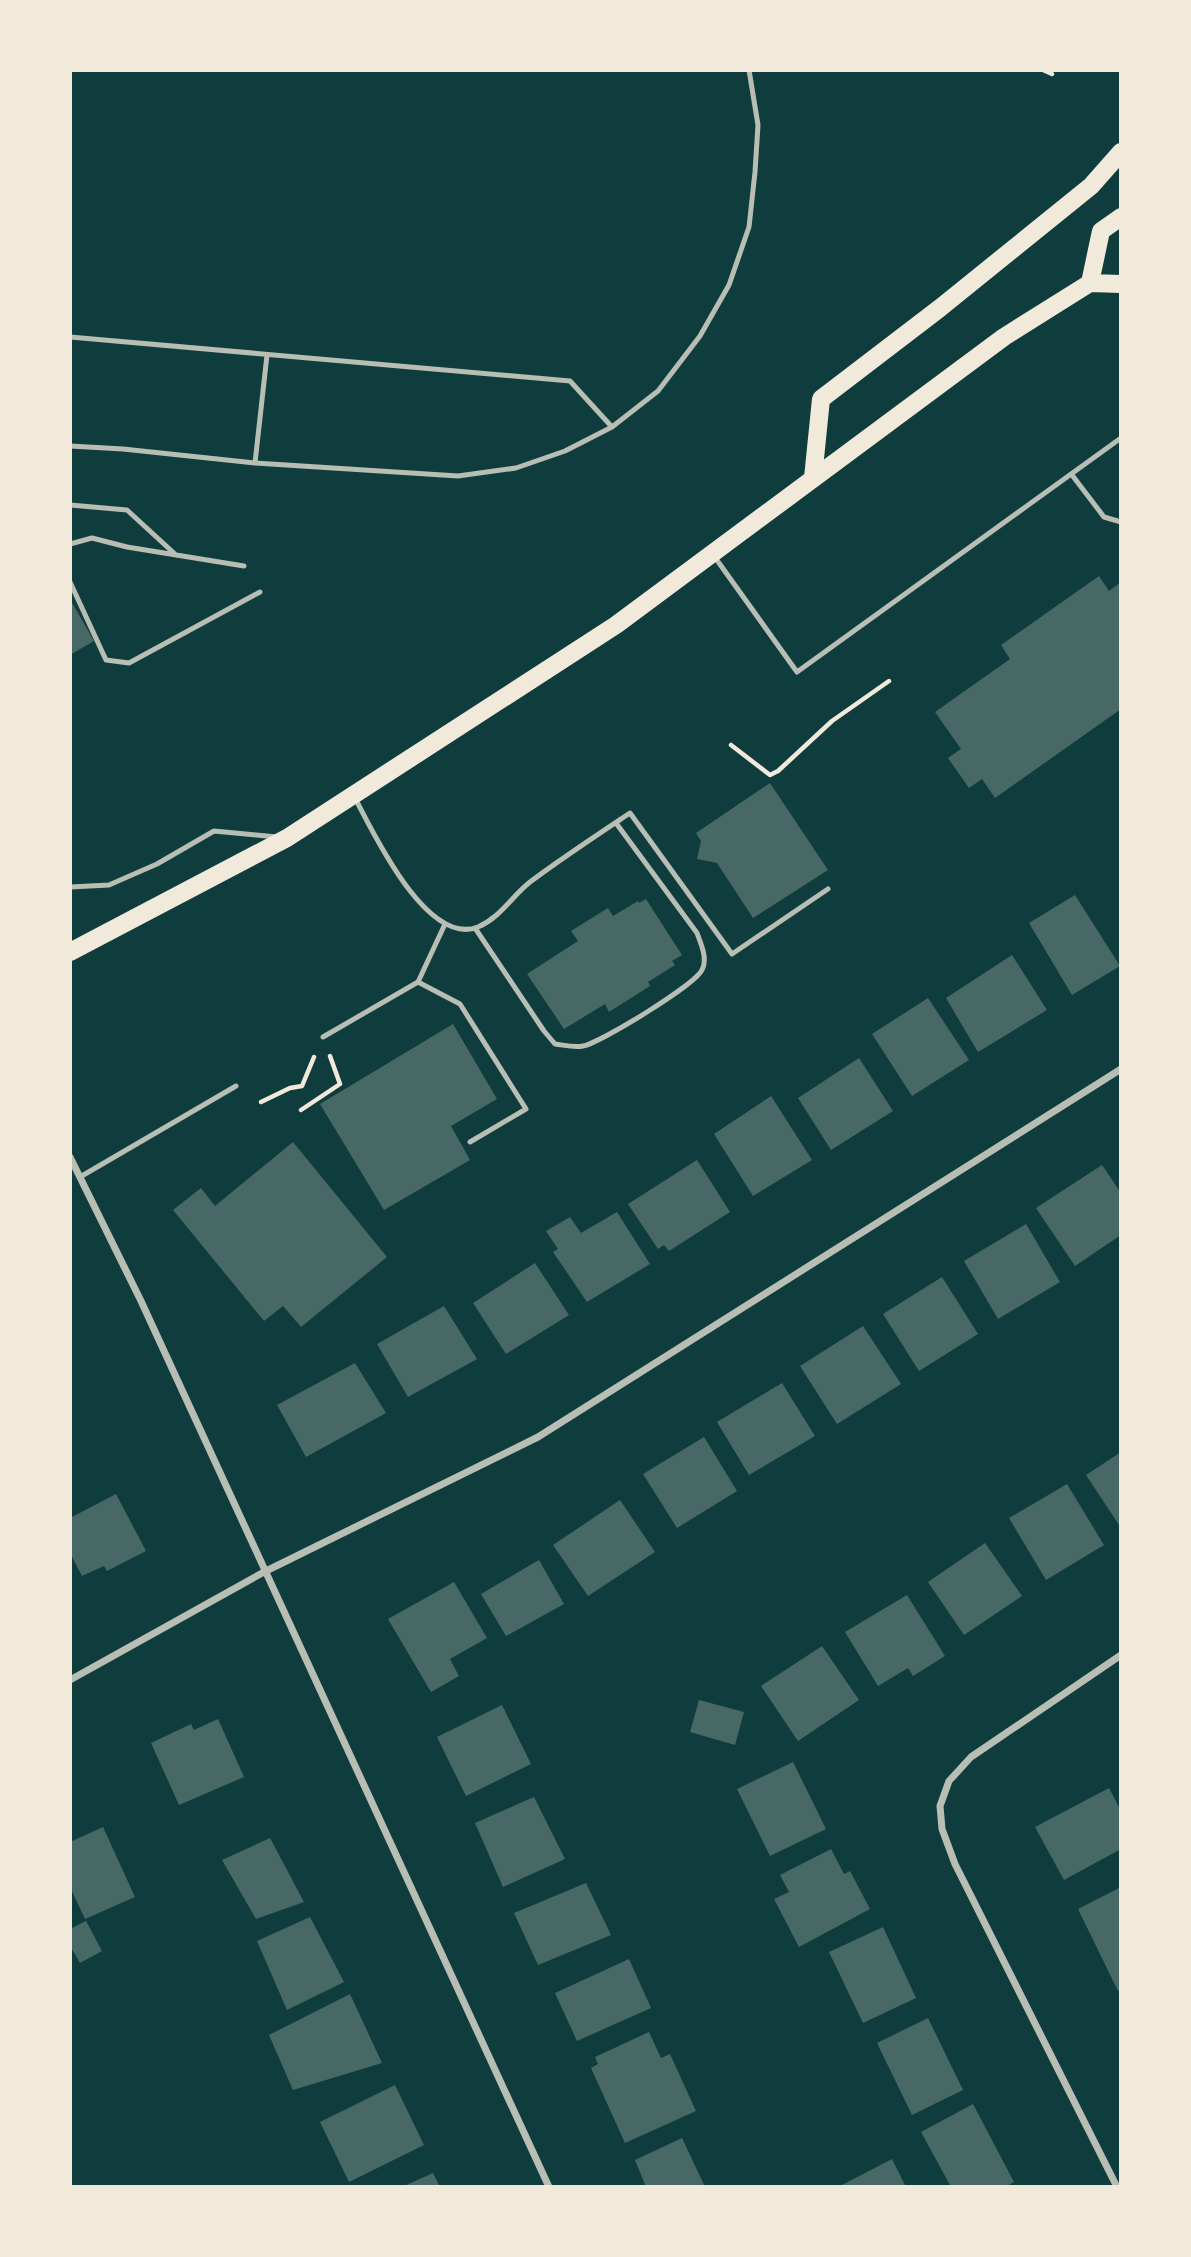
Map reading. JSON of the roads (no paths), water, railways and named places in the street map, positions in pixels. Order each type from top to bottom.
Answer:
[{"type":"main road","points":[[813,478],[821,399],[940,308],[1091,186],[1121,152]]},
{"type":"main road","points":[[1090,283],[1101,231],[1121,217]]},
{"type":"main road","points":[[70,952],[288,838],[615,625],[1004,337],[1090,283],[1121,284]]},
{"type":"street","points":[[70,1680],[264,1572],[538,1437],[1121,1069]]},
{"type":"street","points":[[70,1157],[141,1301],[549,2187]]},
{"type":"street","points":[[1117,2187],[955,1864],[942,1829],[940,1806],[949,1781],[971,1756],[1121,1655]]},
{"type":"lane","points":[[70,446],[255,463],[458,476],[516,468],[565,451],[612,427],[658,391],[700,336],[729,285],[749,226],[755,172],[758,125],[749,70]]},
{"type":"lane","points":[[70,337],[570,381],[612,427]]},
{"type":"lane","points":[[255,463],[267,355]]},
{"type":"lane","points":[[712,553],[797,672],[1121,438]]},
{"type":"lane","points":[[1072,475],[1104,517],[1121,522]]},
{"type":"lane","points":[[70,505],[127,510],[176,555]]},
{"type":"lane","points":[[70,544],[92,538],[244,566]]},
{"type":"lane","points":[[70,582],[106,660],[129,663],[260,592]]},
{"type":"lane","points":[[353,795],[382,849],[409,889],[435,919],[457,929],[475,928],[498,917],[527,884],[631,813],[732,954],[828,889]]},
{"type":"lane","points":[[475,928],[555,1044],[583,1046],[601,1040],[691,984],[703,969],[704,951],[697,933],[615,823]]},
{"type":"lane","points":[[70,887],[108,885],[157,864],[214,831],[288,838]]},
{"type":"lane","points":[[323,1037],[418,982],[445,924]]},
{"type":"lane","points":[[418,982],[460,1004],[526,1109],[470,1142]]},
{"type":"lane","points":[[80,1177],[236,1086]]}]
